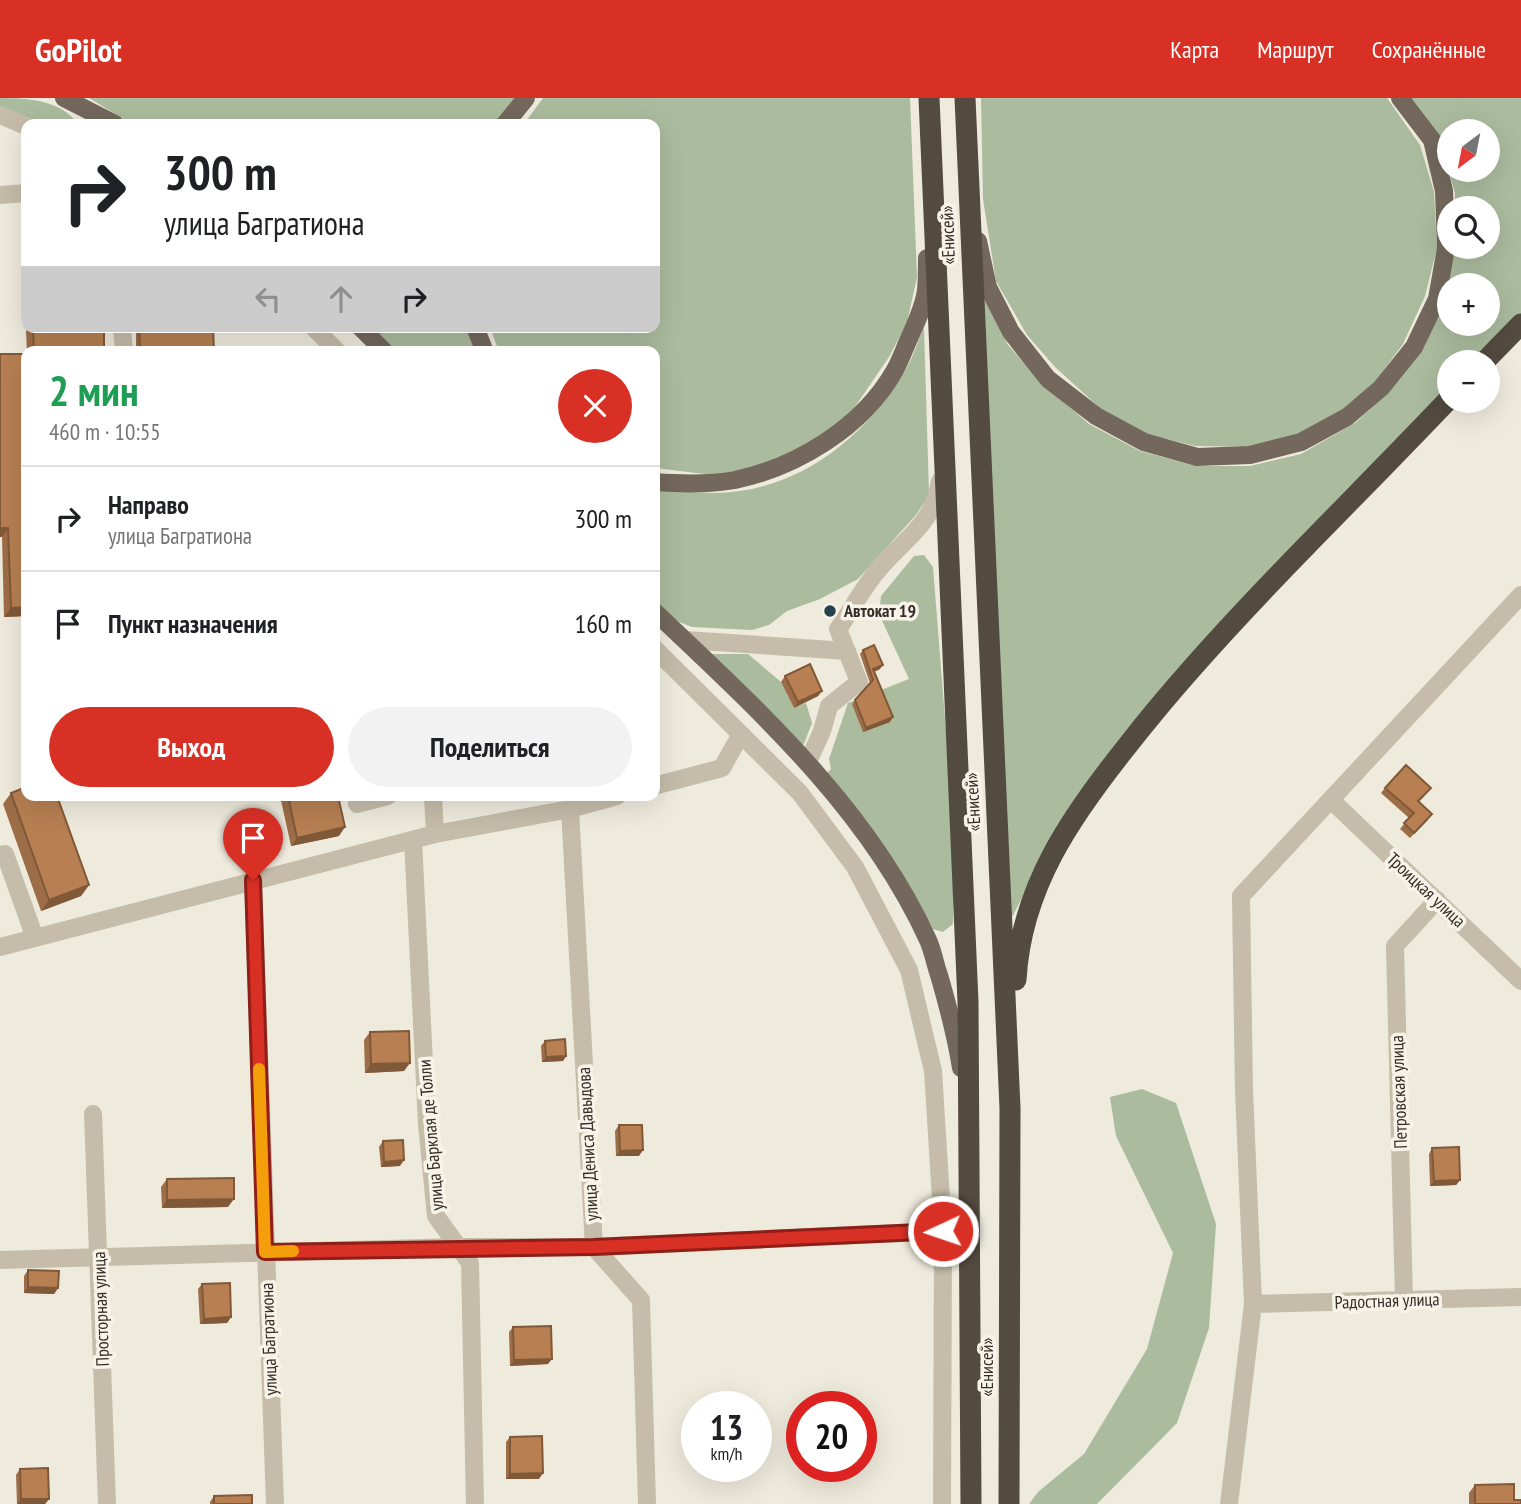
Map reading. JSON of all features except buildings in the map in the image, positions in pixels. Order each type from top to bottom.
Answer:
[{"type":"highway","name":"«Енисей»","points":[[929,98],[968,1002],[971,1504]]},
{"type":"highway","name":"«Енисей»","points":[[965,98],[1010,1108],[1009,1504]]},
{"type":"highway","points":[[1496,350],[1521,324]]},
{"type":"highway","points":[[1010,1108],[1017,950],[1030,903],[1056,846],[1091,792],[1209,646],[1437,411]]},
{"type":"main road","points":[[64,98],[105,119]]},
{"type":"main road","points":[[509,119],[526,98]]},
{"type":"main road","points":[[970,201],[988,287],[1011,331],[1048,379],[1096,416],[1144,442],[1197,457],[1250,455],[1301,442],[1348,417],[1381,388],[1414,347],[1437,299],[1446,248],[1444,191],[1432,140],[1400,98]]},
{"type":"main road","points":[[660,482],[695,484],[734,480],[772,470],[808,453],[830,438],[870,403],[894,372],[915,327],[926,292],[930,139]]},
{"type":"main road","points":[[366,333],[379,346]]},
{"type":"main road","points":[[660,616],[808,762],[839,798],[893,875],[928,942],[955,1030],[970,1128]]},
{"type":"street","points":[[0,115],[21,124]]},
{"type":"street","points":[[0,195],[21,193]]},
{"type":"street","points":[[319,333],[332,346]]},
{"type":"street","points":[[808,762],[822,731],[829,706],[859,682],[838,629],[877,571],[930,516],[937,499],[944,460]]},
{"type":"street","points":[[1229,1504],[1253,1304],[1244,1090],[1241,896],[1519,602]]},
{"type":"street","points":[[686,640],[847,651]]},
{"type":"street","points":[[660,654],[800,793],[855,867],[909,970],[933,1071],[943,1231],[942,1504]]},
{"type":"street","points":[[660,784],[722,768],[741,734]]},
{"type":"street","name":"Троицкая улица","points":[[1331,800],[1521,981]]},
{"type":"street","points":[[357,804],[369,801]]},
{"type":"street","points":[[433,801],[435,834]]},
{"type":"street","points":[[0,947],[435,834],[570,809],[599,801]]},
{"type":"street","name":"улица Дениса Давыдова","points":[[570,809],[594,1247],[641,1300],[648,1504]]},
{"type":"street","name":"улица Барклая де Толли","points":[[413,840],[427,1124],[436,1216],[470,1263],[475,1504]]},
{"type":"street","points":[[0,855],[5,854],[35,938]]},
{"type":"street","name":"улица Багратиона","points":[[253,880],[275,1504]]},
{"type":"street","name":"Петровская улица","points":[[1404,1300],[1395,946],[1437,900]]},
{"type":"street","name":"Просторная улица","points":[[93,1114],[107,1504]]},
{"type":"street","points":[[0,1260],[459,1247],[594,1247],[943,1231]]},
{"type":"street","name":"Радостная улица","points":[[1253,1304],[1521,1297]]},
{"type":"green space","points":[[0,98],[33,100],[53,105],[74,119],[25,119],[0,108]]},
{"type":"green space","points":[[89,98],[516,98],[501,119],[124,119]]},
{"type":"green space","points":[[543,98],[910,98],[917,277],[907,323],[889,357],[848,417],[809,450],[763,467],[713,475],[660,469],[660,346],[497,346],[492,333],[660,333],[660,119],[528,119]]},
{"type":"green space","points":[[981,98],[1387,98],[1420,145],[1434,192],[1437,248],[1425,296],[1403,344],[1374,383],[1338,413],[1300,435],[1249,447],[1195,446],[1147,434],[1100,408],[1055,367],[1027,335],[996,281],[983,199]]},
{"type":"green space","points":[[1409,98],[1521,98],[1521,315],[1487,350],[1437,350],[1437,404],[1050,843],[1008,925],[983,294],[1008,345],[1040,381],[1089,424],[1140,451],[1195,466],[1250,466],[1301,454],[1355,423],[1389,392],[1437,313],[1437,336],[1500,336],[1500,273],[1450,273],[1453,259],[1500,259],[1500,196],[1455,196],[1452,182],[1500,182],[1500,119],[1437,119],[1437,135]]},
{"type":"green space","points":[[924,328],[929,495],[916,515],[858,579],[820,599],[787,611],[769,625],[752,630],[692,627],[674,620],[660,606],[660,489],[714,493],[744,490],[772,484],[798,473],[845,442],[866,422],[885,400],[911,359]]},
{"type":"green space","points":[[376,333],[472,333],[476,346],[390,346]]},
{"type":"green space","points":[[924,555],[933,567],[954,832],[953,924],[943,932],[933,929],[900,875],[827,773],[831,769],[829,759],[848,703],[909,679],[879,614],[881,596],[914,556]]},
{"type":"green space","points":[[707,654],[748,654],[781,682],[794,708],[806,703],[812,723],[803,746]]},
{"type":"green space","points":[[1142,1089],[1176,1103],[1216,1224],[1209,1328],[1177,1423],[1097,1504],[1029,1504],[1038,1492],[1084,1454],[1147,1349],[1173,1253],[1116,1136],[1110,1097]]},
{"type":"slow traffic","points":[[259,1069],[265,1252],[293,1251]]},
{"type":"place","name":"Автокат 19","points":[[830,611]]},
{"type":"route","points":[[253,880],[265,1252],[594,1247],[943,1231]]}]
